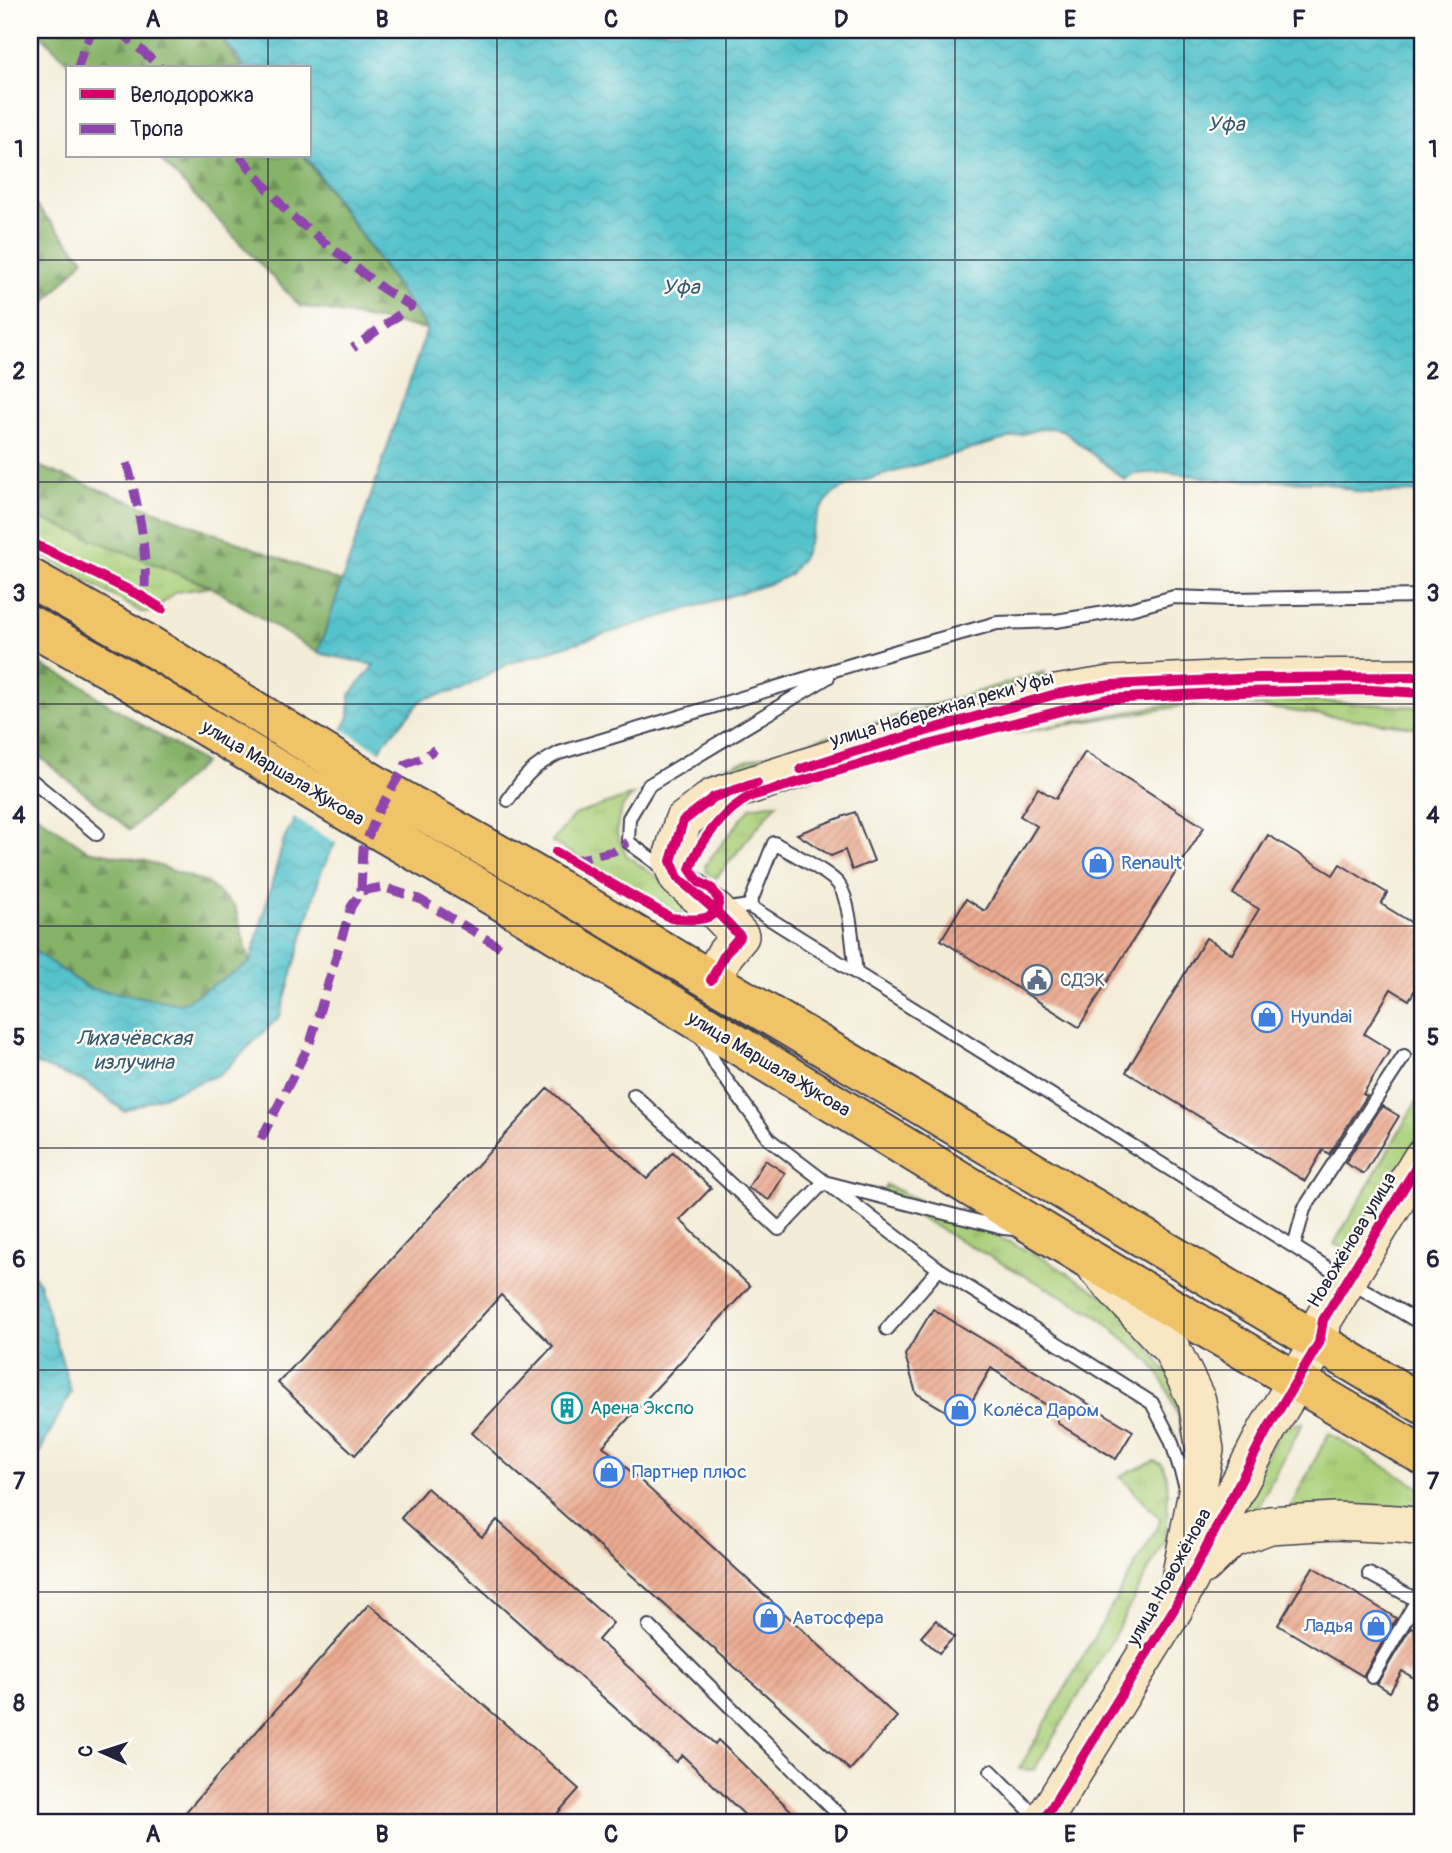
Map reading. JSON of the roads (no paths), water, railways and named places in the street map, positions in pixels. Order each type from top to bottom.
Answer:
[{"type":"main road","name":"улица Маршала Жукова","points":[[30,578],[142,641],[379,787],[711,979],[1422,1404]]},
{"type":"main road","name":"улица Маршала Жукова","points":[[30,625],[512,907],[1087,1258],[1422,1455]]},
{"type":"street","name":"улица Набережная реки Уфы","points":[[678,878],[671,861],[683,821],[714,797],[856,751],[1056,694],[1111,685],[1257,678],[1422,677]]},
{"type":"street","points":[[678,878],[733,908],[740,936],[725,954],[711,979]]},
{"type":"street","name":"Новожёнова улица","points":[[1319,1343],[1323,1320],[1422,1158]]},
{"type":"street","points":[[1087,1258],[1172,1350],[1197,1401],[1205,1450],[1174,1609]]},
{"type":"street","name":"улица Новожёнова","points":[[1042,1823],[1174,1609],[1267,1430],[1319,1343]]},
{"type":"street","points":[[1174,1609],[1205,1563],[1231,1539],[1270,1525],[1335,1521],[1422,1527]]},
{"type":"lane","points":[[508,800],[537,765],[559,753],[997,623],[1056,621],[1130,609],[1174,597],[1232,599],[1422,596]]},
{"type":"lane","points":[[678,878],[628,842],[629,818],[649,785],[847,666]]},
{"type":"lane","points":[[30,779],[97,834]]},
{"type":"lane","points":[[856,973],[847,907],[840,886],[832,878],[774,843],[733,908],[856,973],[1347,1280],[1422,1324]]},
{"type":"lane","points":[[690,1016],[717,1067],[770,1140],[939,1269],[1152,1403],[1171,1440],[1185,1484],[1194,1498]]},
{"type":"lane","points":[[1294,1246],[1304,1209],[1404,1056]]},
{"type":"lane","points":[[634,1094],[779,1229],[824,1181]]},
{"type":"lane","points":[[824,1181],[1003,1228],[1043,1231]]},
{"type":"lane","points":[[887,1329],[939,1269]]},
{"type":"lane","points":[[1369,1574],[1419,1602],[1372,1677]]},
{"type":"lane","points":[[649,1626],[847,1823]]},
{"type":"lane","points":[[991,1771],[1042,1823]]},
{"type":"water","name":"Уфа","points":[[218,30],[1422,30],[1422,492],[1363,493],[1323,482],[1222,480],[1167,472],[1134,474],[1125,480],[1062,430],[1052,428],[1036,430],[849,485],[831,495],[819,512],[804,555],[789,575],[772,583],[507,664],[460,690],[423,699],[383,744],[321,872],[280,1016],[221,1074],[124,1111],[87,1083],[31,1062],[30,1069],[30,948],[88,988],[181,1004],[250,963],[284,839],[349,717],[350,695],[374,665],[318,653],[427,329],[307,158],[312,158],[312,66],[244,66]]},
{"type":"water","points":[[30,1272],[39,1282],[71,1392],[30,1471]]},
{"type":"place","name":"Renault","points":[[1098,863]]},
{"type":"place","name":"СДЭК","points":[[1037,980]]},
{"type":"place","name":"Hyundai","points":[[1267,1017]]},
{"type":"place","name":"Арена Экспо","points":[[567,1408]]},
{"type":"place","name":"Колёса Даром","points":[[960,1410]]},
{"type":"place","name":"Партнер плюс","points":[[609,1472]]},
{"type":"place","name":"Автосфера","points":[[769,1618]]},
{"type":"place","name":"Ладья","points":[[1376,1626]]},
{"type":"water label","name":"Лихачёвская излучина","points":[[134,1050]]}]
